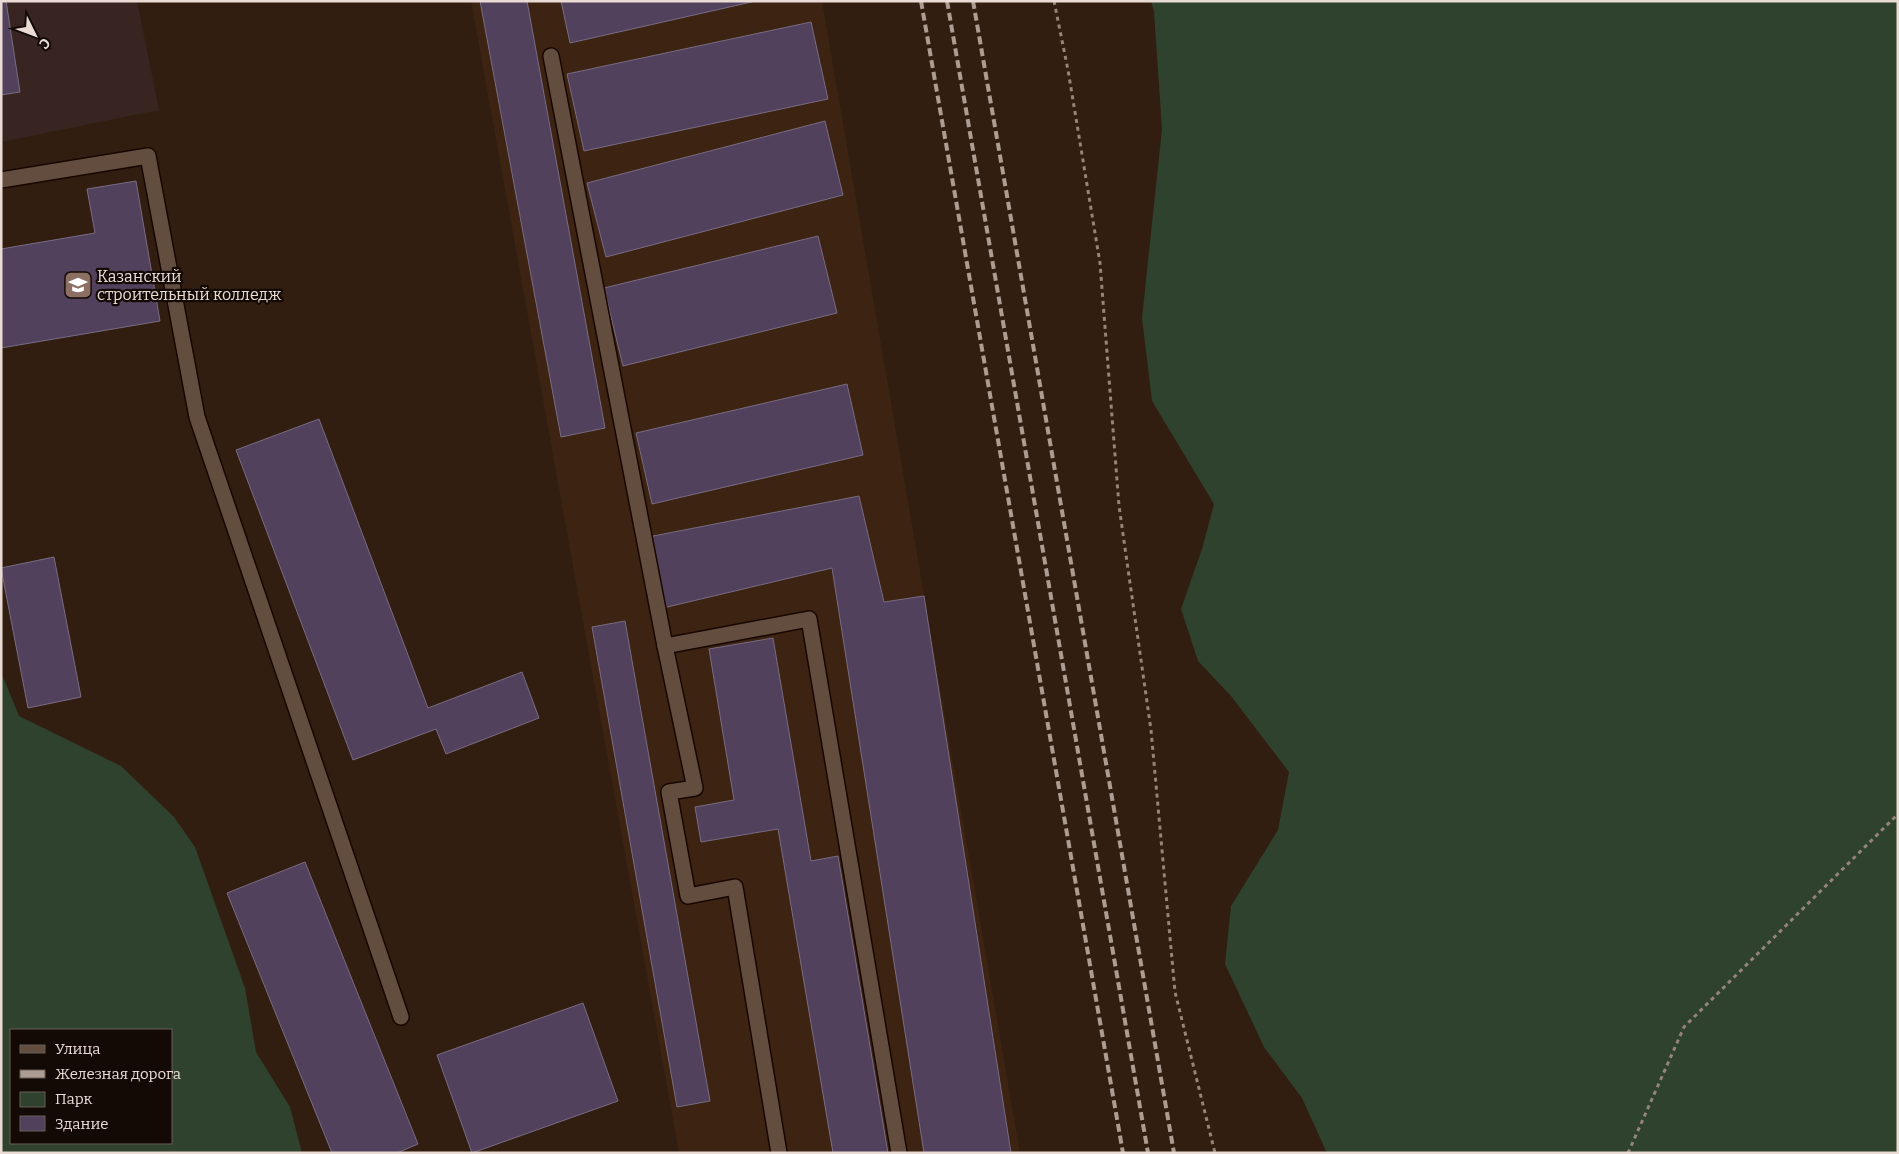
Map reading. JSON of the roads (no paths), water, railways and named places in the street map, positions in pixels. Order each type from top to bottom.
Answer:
[{"type":"lane","points":[[551,56],[665,646],[695,788],[669,792],[688,896],[735,887],[779,1153]]},
{"type":"lane","points":[[1,180],[148,156],[198,417],[401,1017]]},
{"type":"lane","points":[[665,646],[809,619],[899,1153]]},
{"type":"railway","points":[[921,1],[1123,1153]]},
{"type":"railway","points":[[947,1],[1148,1153]]},
{"type":"railway","points":[[973,1],[1174,1153]]},
{"type":"place","name":"Казанский строительный колледж","points":[[78,285]]}]
